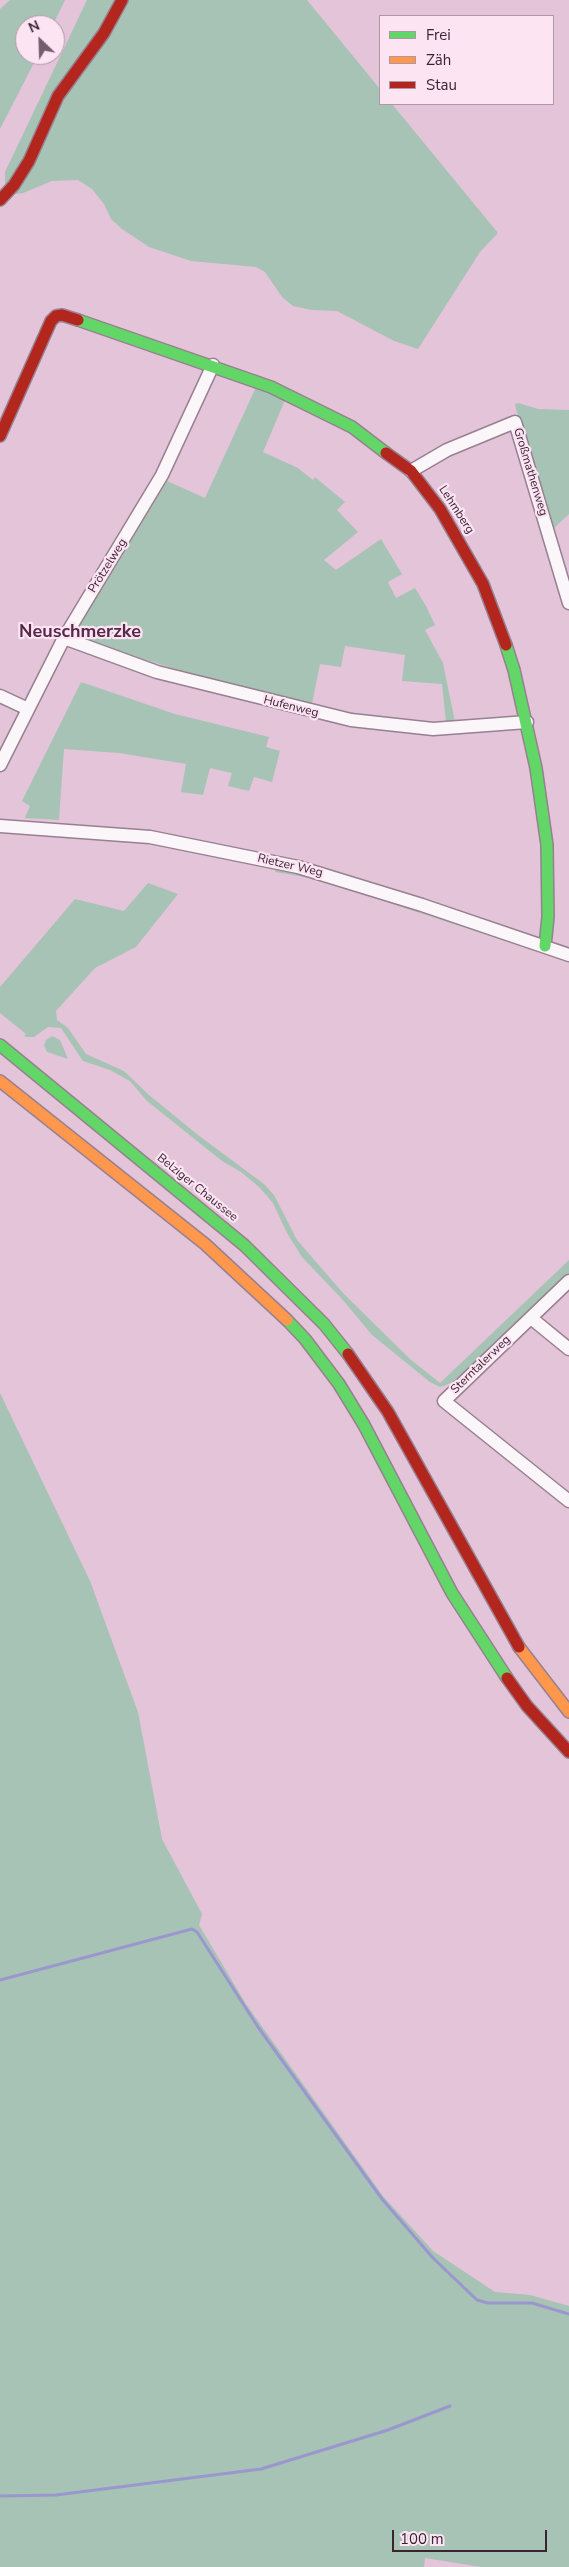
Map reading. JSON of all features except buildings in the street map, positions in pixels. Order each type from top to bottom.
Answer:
[{"type":"street","points":[[0,200],[10,191],[29,161],[58,96],[104,33],[122,0]]},
{"type":"street","name":"Lehmberg","points":[[0,436],[51,321],[56,316],[62,315],[272,387],[329,414],[374,441],[411,471],[440,508],[483,584],[506,644],[527,722],[536,768],[547,845],[548,917],[545,946]]},
{"type":"street","name":"Prötzelweg","points":[[0,765],[64,638],[151,496],[213,366]]},
{"type":"street","name":"Großmathenweg","points":[[411,471],[447,450],[515,422],[569,603]]},
{"type":"street","name":"Hufenweg","points":[[64,638],[173,677],[351,720],[433,729],[527,722]]},
{"type":"street","points":[[0,696],[28,708]]},
{"type":"street","name":"Rietzer Weg","points":[[0,826],[150,838],[298,867],[404,899],[569,955]]},
{"type":"street","name":"Belziger Chaussee","points":[[0,1045],[244,1244],[324,1324],[374,1390],[423,1473],[503,1622],[535,1670],[569,1712]]},
{"type":"street","name":"Belziger Chaussee","points":[[22,1078],[73,1116],[104,1131]]},
{"type":"street","points":[[0,1081],[205,1244],[268,1300],[305,1339],[360,1418],[452,1593],[483,1645],[528,1706],[569,1752]]},
{"type":"street","name":"Sterntalerweg","points":[[569,1281],[444,1401],[569,1501]]},
{"type":"street","points":[[530,1318],[569,1349]]},
{"type":"green space","points":[[10,0],[65,0],[58,15],[15,15],[15,65],[33,65],[0,129],[0,9]]},
{"type":"green space","points":[[87,0],[307,0],[379,88],[379,105],[393,105],[498,233],[480,252],[418,349],[394,341],[337,311],[312,310],[293,306],[282,297],[265,272],[256,267],[191,261],[149,247],[122,229],[111,219],[104,204],[92,189],[78,180],[52,181],[16,194],[5,184],[5,172],[56,65],[65,65],[65,46]]},
{"type":"green space","points":[[256,387],[285,400],[263,452],[298,468],[313,480],[315,477],[345,502],[337,510],[358,532],[324,560],[336,570],[381,539],[402,574],[388,582],[396,598],[415,588],[426,606],[435,625],[425,630],[443,663],[455,722],[446,722],[442,684],[402,681],[405,655],[345,646],[341,667],[320,664],[312,704],[186,672],[143,659],[74,634],[167,481],[205,498]]},
{"type":"green space","points":[[518,403],[538,409],[569,410],[569,514],[551,531],[516,409],[515,404]]},
{"type":"green space","points":[[81,682],[175,714],[269,737],[266,747],[280,751],[272,782],[254,777],[249,791],[228,786],[232,773],[210,768],[203,795],[181,792],[186,764],[119,753],[64,749],[59,820],[25,818],[30,806],[22,801]]},
{"type":"green space","points":[[277,867],[313,875],[569,959],[569,962],[335,885],[275,872]]},
{"type":"green space","points":[[148,883],[178,894],[136,947],[95,968],[56,1011],[57,1020],[68,1028],[86,1054],[124,1071],[149,1095],[198,1135],[264,1184],[274,1195],[297,1240],[343,1293],[410,1359],[440,1383],[569,1260],[569,1273],[454,1382],[440,1387],[430,1382],[372,1335],[342,1299],[302,1257],[287,1233],[273,1203],[259,1187],[241,1172],[222,1161],[147,1101],[130,1081],[110,1070],[83,1061],[61,1028],[48,1027],[34,1037],[27,1037],[24,1036],[26,1034],[0,1013],[0,987],[75,899],[124,911]]},
{"type":"green space","points":[[52,1036],[60,1040],[68,1059],[47,1052],[44,1045],[46,1040]]},
{"type":"green space","points":[[0,1393],[90,1581],[138,1712],[162,1839],[202,1914],[199,1925],[246,2004],[383,2196],[433,2251],[495,2292],[530,2295],[569,2306],[569,2567],[481,2567],[425,2558],[424,2567],[0,2567]]},
{"type":"waterway","points":[[0,1980],[192,1929],[197,1932],[258,2027],[382,2199],[433,2258],[477,2300],[488,2303],[532,2303],[569,2314]]},
{"type":"waterway","points":[[0,2496],[56,2495],[261,2469],[388,2430],[450,2406]]},
{"type":"traffic: fast","points":[[78,320],[271,387],[352,427],[386,453]]},
{"type":"traffic: fast","points":[[506,645],[514,670],[536,768],[547,845],[548,917],[545,946]]},
{"type":"traffic: fast","points":[[0,1045],[244,1245],[324,1324],[348,1354]]},
{"type":"traffic: fast","points":[[287,1320],[305,1339],[339,1384],[364,1425],[452,1593],[507,1678]]},
{"type":"traffic: slow","points":[[0,1081],[205,1244],[287,1320]]},
{"type":"traffic: slow","points":[[519,1647],[569,1712]]},
{"type":"traffic: jam","points":[[0,200],[14,185],[29,161],[58,96],[104,33],[122,0]]},
{"type":"traffic: jam","points":[[0,436],[51,321],[56,316],[62,315],[78,320]]},
{"type":"traffic: jam","points":[[386,453],[411,471],[440,509],[483,584],[506,645]]},
{"type":"traffic: jam","points":[[348,1354],[388,1412],[519,1647]]},
{"type":"traffic: jam","points":[[507,1678],[527,1706],[569,1752]]},
{"type":"district","name":"Neuschmerzke","points":[[80,633]]}]
